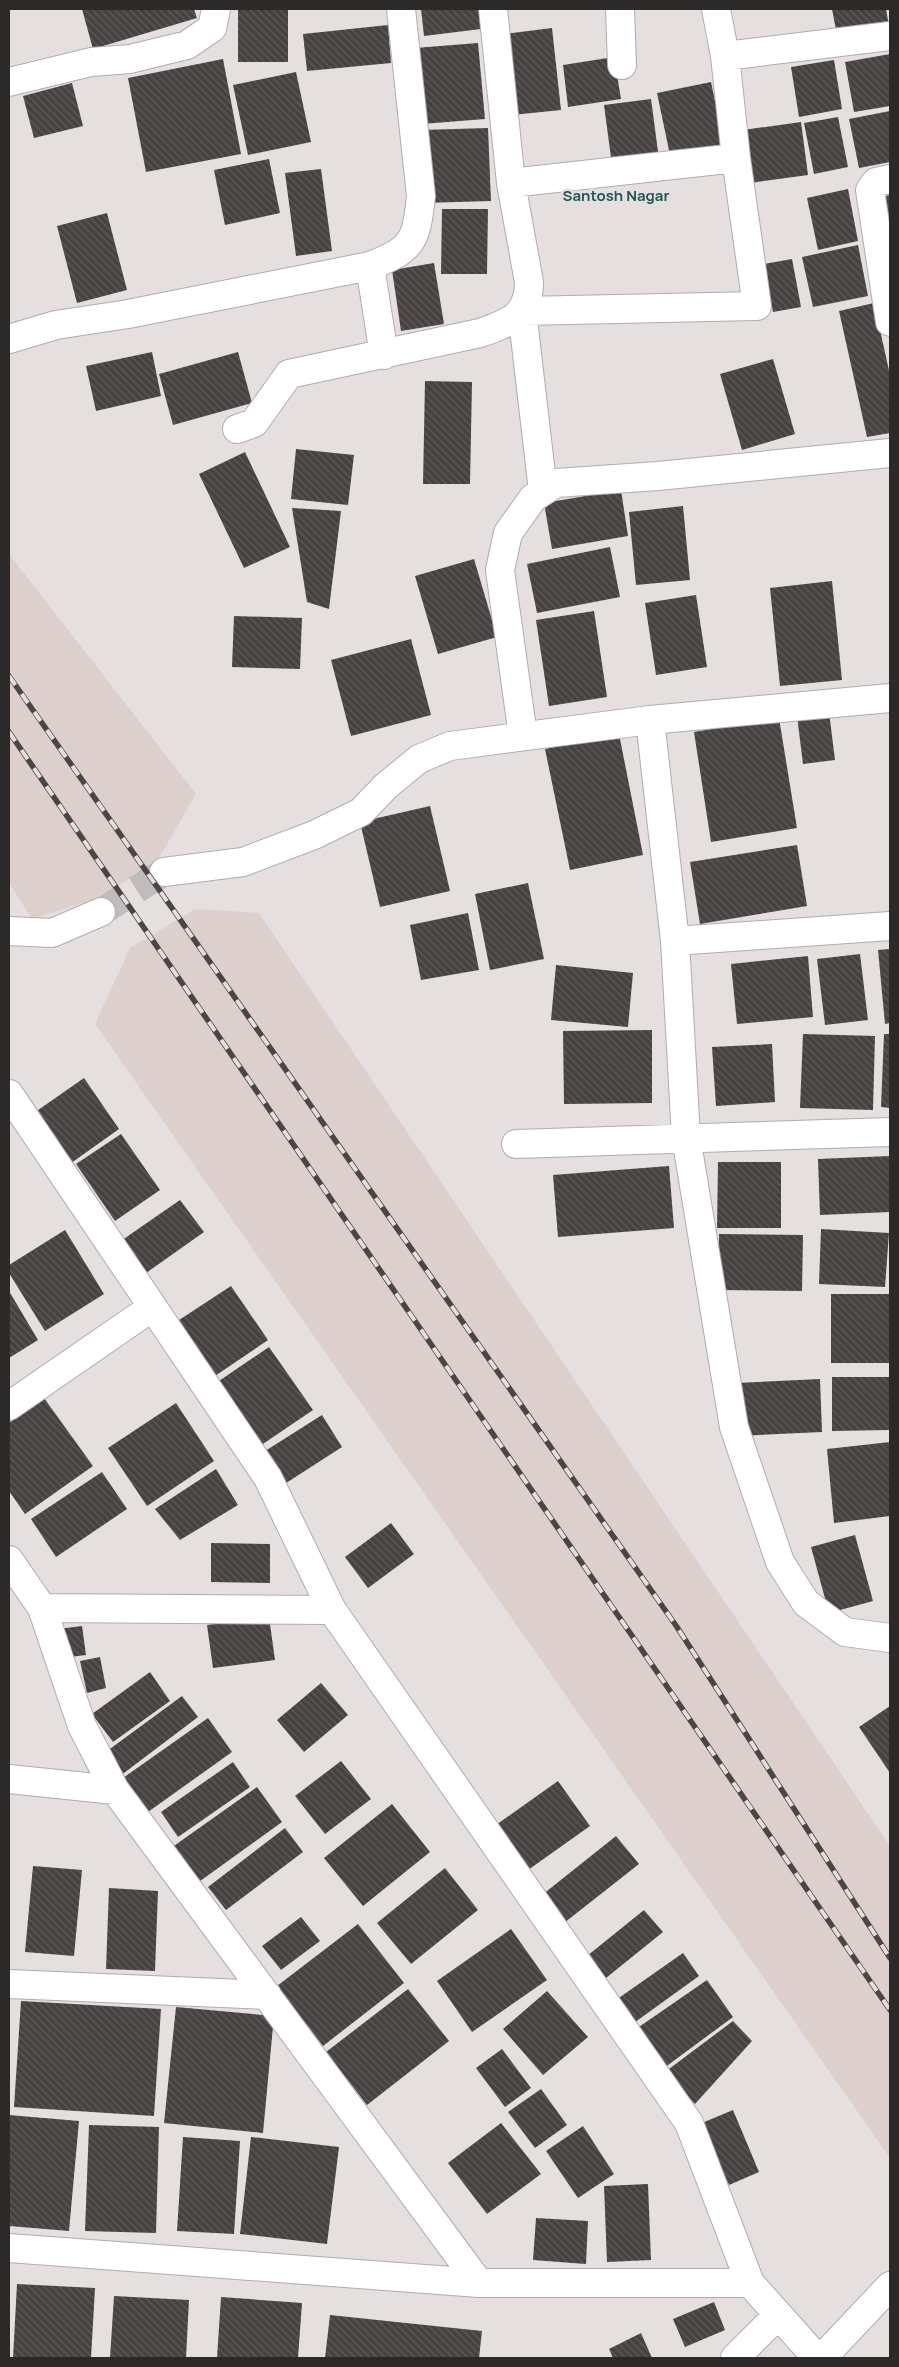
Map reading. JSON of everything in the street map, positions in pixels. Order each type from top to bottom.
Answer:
[{"type":"street","points":[[9,82],[91,62],[130,59],[187,45],[212,28],[216,9]]},
{"type":"street","points":[[9,339],[56,325],[128,314],[370,266],[398,255],[411,243],[418,221],[420,205],[401,9]]},
{"type":"street","points":[[237,429],[254,423],[288,374],[480,333],[504,324],[522,311],[529,297],[529,282],[511,183],[494,9]]},
{"type":"street","points":[[620,9],[622,64]]},
{"type":"street","points":[[522,311],[756,306],[736,158],[725,56],[716,9]]},
{"type":"street","points":[[725,56],[890,36]]},
{"type":"street","points":[[511,183],[736,158]]},
{"type":"street","points":[[890,180],[876,182],[870,190],[890,322]]},
{"type":"street","points":[[370,266],[384,355]]},
{"type":"street","points":[[522,311],[543,491]]},
{"type":"street","points":[[522,736],[500,570],[508,533],[533,498],[556,483],[658,476],[890,452]]},
{"type":"street","points":[[164,872],[243,862],[314,835],[361,812],[386,786],[419,759],[450,746],[650,720],[890,698]]},
{"type":"street","points":[[650,720],[675,941],[686,1137],[734,1427],[780,1562],[806,1603],[844,1632],[890,1638]]},
{"type":"street","points":[[9,931],[52,933],[101,912]]},
{"type":"street","points":[[675,941],[890,926]]},
{"type":"street","points":[[9,1094],[151,1308],[268,1478],[332,1610],[689,2122],[750,2283],[777,2316],[817,2358]]},
{"type":"street","points":[[516,1144],[686,1137],[890,1132]]},
{"type":"street","points":[[9,1406],[151,1308]]},
{"type":"street","points":[[9,1560],[42,1608],[82,1726],[115,1790],[479,2283]]},
{"type":"street","points":[[42,1608],[332,1610]]},
{"type":"street","points":[[9,1779],[115,1790]]},
{"type":"street","points":[[9,1984],[267,1995]]},
{"type":"street","points":[[9,2248],[479,2283],[750,2283]]},
{"type":"street","points":[[822,2358],[890,2286]]},
{"type":"street","points":[[735,2358],[777,2316]]},
{"type":"shaded area","points":[[9,554],[196,794],[157,861],[99,898],[32,919],[9,883]]},
{"type":"shaded area","points":[[195,909],[259,913],[890,1846],[890,2158],[95,1024],[130,948]]},
{"type":"building","points":[[82,9],[194,9],[197,18],[93,49]]},
{"type":"building","points":[[238,9],[288,9],[288,62],[238,62]]},
{"type":"building","points":[[421,9],[487,9],[489,28],[424,36]]},
{"type":"building","points":[[832,9],[886,9],[889,26],[837,35]]},
{"type":"building","points":[[388,25],[391,63],[307,71],[303,34]]},
{"type":"building","points":[[552,28],[561,110],[512,115],[503,34]]},
{"type":"building","points":[[478,43],[485,119],[422,124],[415,48]]},
{"type":"building","points":[[890,54],[890,106],[854,112],[845,62]]},
{"type":"building","points":[[614,57],[621,99],[568,107],[563,65]]},
{"type":"building","points":[[223,59],[241,154],[146,172],[128,78]]},
{"type":"building","points":[[834,60],[842,109],[799,117],[791,67]]},
{"type":"building","points":[[296,72],[311,142],[248,155],[233,85]]},
{"type":"building","points":[[711,82],[724,144],[670,155],[657,93]]},
{"type":"building","points":[[72,83],[83,126],[34,138],[23,96]]},
{"type":"building","points":[[651,99],[659,159],[612,165],[604,105]]},
{"type":"building","points":[[890,111],[890,162],[859,168],[849,119]]},
{"type":"building","points":[[838,117],[848,167],[814,174],[804,123]]},
{"type":"building","points":[[801,122],[808,175],[750,183],[743,130]]},
{"type":"building","points":[[488,128],[491,201],[423,203],[421,130]]},
{"type":"building","points":[[269,159],[280,213],[225,225],[214,170]]},
{"type":"building","points":[[321,169],[332,251],[296,256],[285,173]]},
{"type":"building","points":[[848,189],[858,241],[818,250],[807,198]]},
{"type":"building","points":[[890,195],[890,239],[881,197]]},
{"type":"building","points":[[442,209],[488,209],[487,274],[441,274]]},
{"type":"building","points":[[107,213],[127,290],[77,303],[57,226]]},
{"type":"building","points":[[858,245],[868,296],[813,307],[802,257]]},
{"type":"building","points":[[792,259],[801,307],[773,312],[764,264]]},
{"type":"building","points":[[434,263],[444,324],[401,331],[392,270]]},
{"type":"building","points":[[874,303],[890,375],[890,433],[867,437],[839,311]]},
{"type":"building","points":[[152,352],[161,396],[96,411],[86,366]]},
{"type":"building","points":[[238,352],[252,403],[173,425],[159,374]]},
{"type":"building","points":[[773,359],[795,434],[742,450],[720,374]]},
{"type":"building","points":[[425,381],[472,382],[470,484],[423,484]]},
{"type":"building","points":[[296,449],[354,455],[348,505],[291,499]]},
{"type":"building","points":[[245,452],[290,547],[244,568],[199,474]]},
{"type":"building","points":[[621,490],[628,536],[552,549],[544,503]]},
{"type":"building","points":[[683,506],[690,580],[636,585],[629,512]]},
{"type":"building","points":[[292,508],[341,511],[329,609],[307,602]]},
{"type":"building","points":[[610,547],[620,597],[537,613],[527,564]]},
{"type":"building","points":[[474,559],[497,637],[438,654],[415,576]]},
{"type":"building","points":[[832,581],[842,680],[780,686],[770,588]]},
{"type":"building","points":[[696,595],[707,667],[656,675],[645,603]]},
{"type":"building","points":[[594,611],[607,697],[549,706],[536,620]]},
{"type":"building","points":[[234,616],[302,618],[300,669],[232,667]]},
{"type":"building","points":[[411,639],[431,715],[351,736],[331,660]]},
{"type":"building","points":[[829,712],[835,760],[803,764],[797,716]]},
{"type":"building","points":[[779,718],[797,828],[711,842],[694,732]]},
{"type":"building","points":[[619,734],[643,855],[570,870],[545,749]]},
{"type":"building","points":[[430,806],[450,891],[380,907],[360,822]]},
{"type":"building","points":[[797,845],[807,906],[700,924],[690,862]]},
{"type":"building","points":[[528,883],[544,959],[490,970],[475,894]]},
{"type":"building","points":[[468,913],[479,970],[421,980],[410,925]]},
{"type":"building","points":[[890,949],[890,1023],[885,1024],[878,950]]},
{"type":"building","points":[[860,954],[868,1020],[825,1025],[817,959]]},
{"type":"building","points":[[808,956],[813,1017],[737,1024],[731,964]]},
{"type":"building","points":[[556,965],[633,973],[628,1027],[551,1020]]},
{"type":"building","points":[[652,1030],[652,1103],[564,1104],[563,1031]]},
{"type":"building","points":[[803,1034],[875,1036],[873,1110],[800,1108]]},
{"type":"building","points":[[884,1034],[890,1034],[890,1108],[881,1107]]},
{"type":"building","points":[[772,1044],[775,1102],[716,1106],[712,1047]]},
{"type":"building","points":[[84,1078],[119,1129],[67,1166],[31,1115]]},
{"type":"building","points":[[121,1134],[160,1190],[115,1221],[76,1164]]},
{"type":"building","points":[[890,1156],[890,1212],[820,1215],[818,1159]]},
{"type":"building","points":[[718,1162],[781,1162],[781,1228],[717,1228]]},
{"type":"building","points":[[669,1166],[674,1228],[558,1237],[553,1175]]},
{"type":"building","points":[[180,1200],[204,1232],[139,1278],[115,1245]]},
{"type":"building","points":[[821,1229],[889,1233],[885,1287],[819,1284]]},
{"type":"building","points":[[65,1230],[104,1294],[45,1331],[9,1273],[9,1265]]},
{"type":"building","points":[[719,1234],[803,1235],[802,1291],[719,1290]]},
{"type":"building","points":[[231,1286],[268,1340],[212,1378],[176,1322]]},
{"type":"building","points":[[9,1291],[38,1340],[9,1358]]},
{"type":"building","points":[[831,1294],[890,1294],[890,1363],[831,1363]]},
{"type":"building","points":[[269,1347],[313,1410],[257,1448],[213,1385]]},
{"type":"building","points":[[832,1377],[890,1377],[890,1430],[832,1431]]},
{"type":"building","points":[[820,1379],[822,1432],[738,1436],[736,1383]]},
{"type":"building","points":[[44,1398],[93,1466],[25,1514],[9,1491],[9,1423]]},
{"type":"building","points":[[176,1403],[214,1461],[147,1506],[108,1448]]},
{"type":"building","points":[[322,1415],[342,1447],[283,1485],[262,1453]]},
{"type":"building","points":[[890,1442],[890,1516],[834,1523],[827,1449]]},
{"type":"building","points":[[216,1469],[238,1505],[180,1540],[155,1509]]},
{"type":"building","points":[[102,1472],[127,1509],[56,1557],[31,1519]]},
{"type":"building","points":[[391,1523],[414,1554],[368,1588],[345,1557]]},
{"type":"building","points":[[855,1535],[873,1601],[829,1613],[811,1547]]},
{"type":"building","points":[[211,1543],[270,1544],[270,1583],[211,1582]]},
{"type":"building","points":[[269,1617],[275,1660],[213,1668],[207,1625]]},
{"type":"building","points":[[82,1626],[86,1655],[62,1658],[58,1629]]},
{"type":"building","points":[[100,1657],[106,1688],[87,1693],[80,1661]]},
{"type":"building","points":[[150,1672],[170,1701],[113,1742],[92,1714]]},
{"type":"building","points":[[321,1683],[348,1715],[304,1752],[277,1720]]},
{"type":"building","points":[[182,1696],[198,1717],[120,1776],[103,1754]]},
{"type":"building","points":[[890,1706],[890,1773],[859,1727]]},
{"type":"building","points":[[208,1718],[232,1752],[148,1812],[123,1778]]},
{"type":"building","points":[[341,1761],[371,1799],[325,1834],[295,1796]]},
{"type":"building","points":[[233,1762],[250,1787],[178,1837],[161,1812]]},
{"type":"building","points":[[558,1781],[590,1826],[521,1875],[489,1830]]},
{"type":"building","points":[[257,1787],[282,1822],[196,1884],[171,1848]]},
{"type":"building","points":[[392,1804],[430,1852],[363,1906],[324,1858]]},
{"type":"building","points":[[285,1828],[303,1852],[226,1910],[208,1887]]},
{"type":"building","points":[[616,1836],[639,1864],[564,1923],[542,1895]]},
{"type":"building","points":[[33,1866],[82,1870],[74,1956],[25,1952]]},
{"type":"building","points":[[445,1868],[478,1910],[411,1964],[377,1923]]},
{"type":"building","points":[[109,1888],[158,1891],[155,1971],[106,1969]]},
{"type":"building","points":[[644,1910],[663,1932],[606,1978],[587,1956]]},
{"type":"building","points":[[301,1917],[320,1941],[281,1970],[262,1946]]},
{"type":"building","points":[[358,1924],[404,1983],[323,2046],[277,1986]]},
{"type":"building","points":[[511,1929],[547,1980],[472,2032],[437,1981]]},
{"type":"building","points":[[683,1953],[699,1976],[631,2025],[613,2002]]},
{"type":"building","points":[[707,1980],[733,2017],[664,2068],[636,2029]]},
{"type":"building","points":[[408,1989],[449,2041],[367,2105],[326,2052]]},
{"type":"building","points":[[547,1991],[588,2037],[543,2075],[503,2029]]},
{"type":"building","points":[[21,2001],[161,2009],[154,2116],[14,2107]]},
{"type":"building","points":[[176,2007],[274,2016],[263,2133],[164,2123]]},
{"type":"building","points":[[733,2021],[752,2041],[695,2104],[665,2072]]},
{"type":"building","points":[[502,2049],[531,2088],[505,2107],[476,2068]]},
{"type":"building","points":[[541,2089],[567,2125],[535,2148],[508,2112]]},
{"type":"building","points":[[733,2110],[759,2172],[729,2185],[702,2123]]},
{"type":"building","points":[[9,2115],[79,2121],[69,2231],[9,2226]]},
{"type":"building","points":[[501,2123],[541,2174],[487,2214],[448,2163]]},
{"type":"building","points":[[89,2125],[159,2127],[156,2233],[85,2231]]},
{"type":"building","points":[[583,2126],[614,2174],[578,2198],[546,2151]]},
{"type":"building","points":[[183,2137],[240,2141],[234,2234],[177,2231]]},
{"type":"building","points":[[251,2137],[339,2147],[327,2244],[240,2234]]},
{"type":"building","points":[[648,2184],[651,2260],[607,2262],[604,2186]]},
{"type":"building","points":[[536,2218],[588,2221],[586,2264],[533,2260]]},
{"type":"building","points":[[17,2284],[95,2288],[91,2358],[13,2358]]},
{"type":"building","points":[[114,2296],[189,2300],[186,2358],[110,2358]]},
{"type":"building","points":[[221,2297],[302,2303],[298,2358],[217,2358]]},
{"type":"building","points":[[714,2302],[725,2330],[685,2347],[673,2319]]},
{"type":"building","points":[[330,2315],[482,2331],[479,2358],[325,2358]]},
{"type":"building","points":[[641,2333],[652,2358],[613,2358],[609,2349]]},
{"type":"tunnel","points":[[101,912],[164,872]]},
{"type":"railway","points":[[9,676],[677,1627],[890,1958]]},
{"type":"railway","points":[[9,732],[890,2010]]},
{"type":"district","name":"Santosh Nagar","points":[[616,195]]}]
